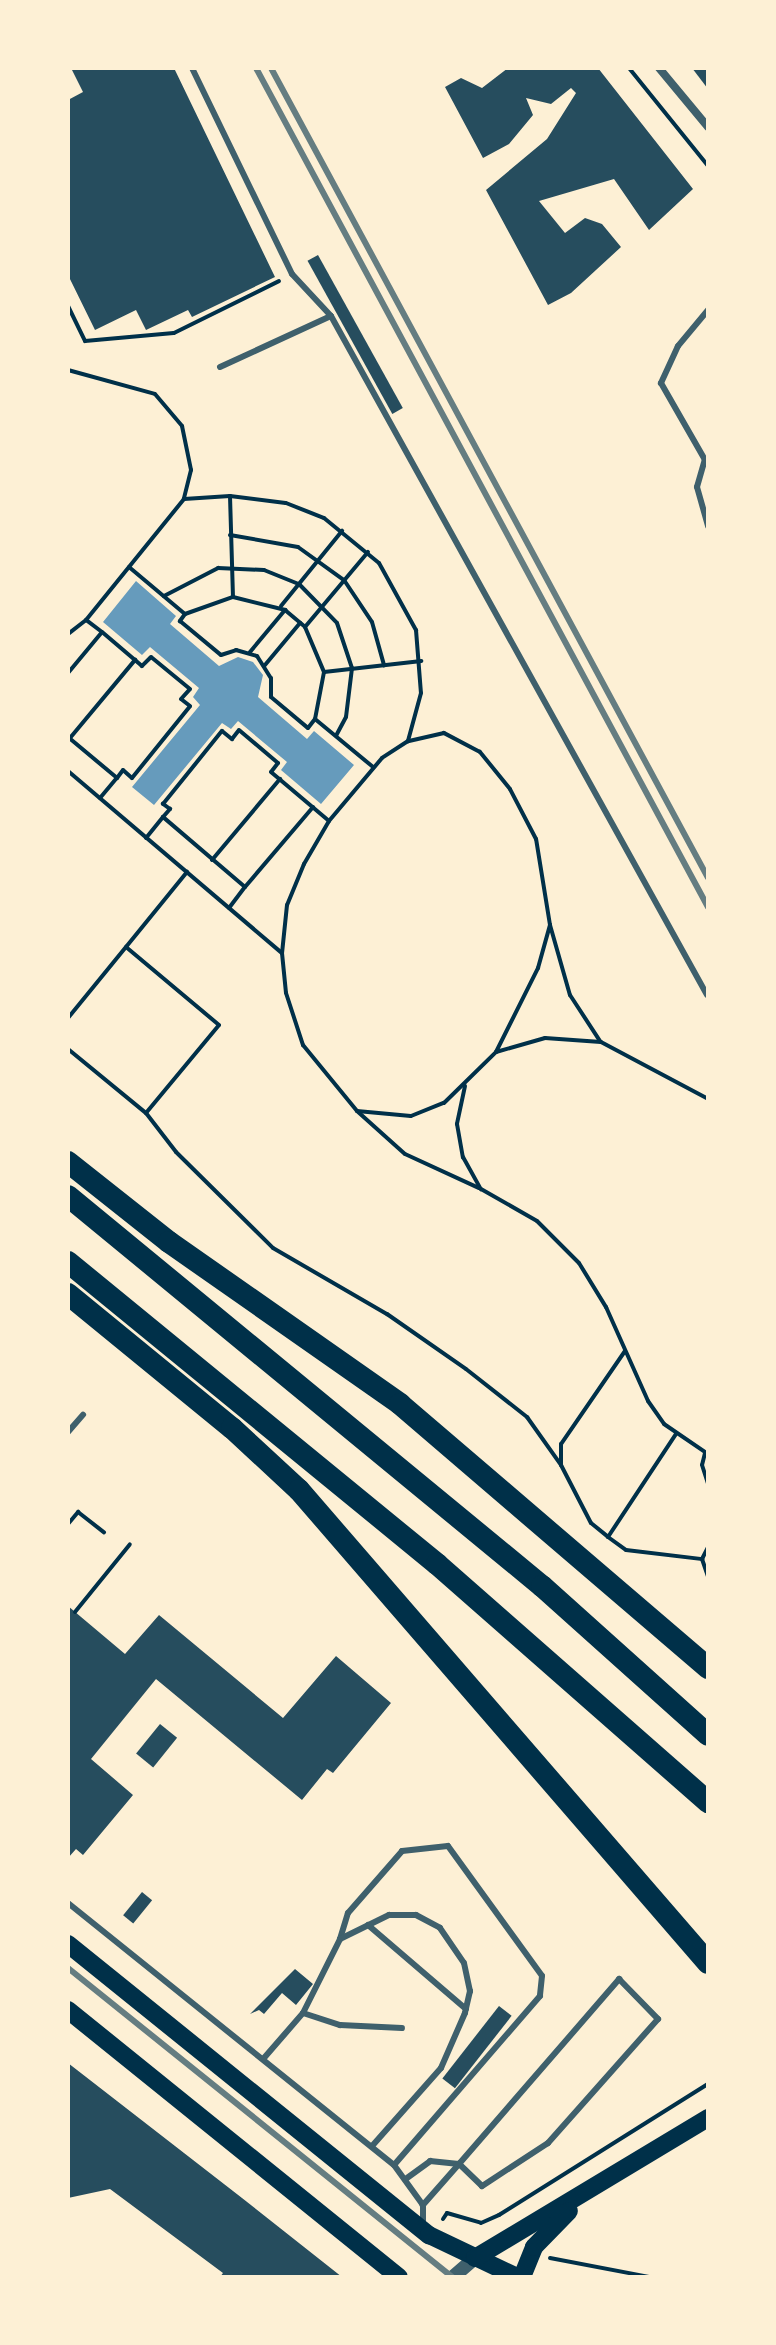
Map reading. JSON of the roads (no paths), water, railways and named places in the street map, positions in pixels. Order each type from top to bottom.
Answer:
[{"type":"highway","points":[[68,1162],[169,1242],[392,1397],[708,1668]]},
{"type":"highway","points":[[68,1196],[519,1567],[708,1735]]},
{"type":"highway","points":[[68,1262],[437,1564],[708,1802]]},
{"type":"highway","points":[[68,1294],[284,1474],[583,1823],[708,1963]]},
{"type":"highway","points":[[583,1823],[708,1978]]},
{"type":"main road","points":[[68,1944],[424,2230],[475,2258],[519,2277],[534,2247],[586,2195]]},
{"type":"main road","points":[[68,2010],[399,2277]]},
{"type":"main road","points":[[475,2258],[586,2195],[708,2118]]},
{"type":"street","points":[[659,68],[708,127]]},
{"type":"street","points":[[453,2277],[475,2258]]},
{"type":"lane","points":[[192,68],[292,274],[331,316],[707,995]]},
{"type":"lane","points":[[708,310],[678,346],[661,383],[706,462],[697,487],[708,526]]},
{"type":"lane","points":[[220,367],[331,316]]},
{"type":"lane","points":[[68,1432],[83,1415]]},
{"type":"lane","points":[[264,2058],[303,2013],[340,1939],[348,1913],[402,1851],[448,1846],[542,1976],[540,1996],[394,2165]]},
{"type":"lane","points":[[68,1903],[394,2165],[407,2178],[423,2205],[424,2230]]},
{"type":"lane","points":[[340,1939],[389,1915],[416,1915],[440,1928],[464,1963],[470,1991],[466,2009],[441,2068],[372,2146]]},
{"type":"lane","points":[[368,1925],[466,2009]]},
{"type":"lane","points":[[407,2178],[430,2161],[459,2164],[482,2186],[548,2143],[658,2019],[619,1979],[459,2164],[423,2205]]},
{"type":"lane","points":[[303,2013],[340,2025],[402,2028]]},
{"type":"water","points":[[136,581],[176,616],[170,624],[219,666],[238,657],[253,662],[263,675],[258,697],[307,739],[314,731],[354,765],[321,804],[281,770],[287,762],[238,721],[231,729],[222,723],[154,805],[132,787],[200,705],[193,697],[199,688],[150,647],[142,655],[103,622]]},
{"type":"railway","points":[[256,68],[708,907]]},
{"type":"railway","points":[[271,68],[708,878]]},
{"type":"railway","points":[[68,1968],[453,2277]]}]
